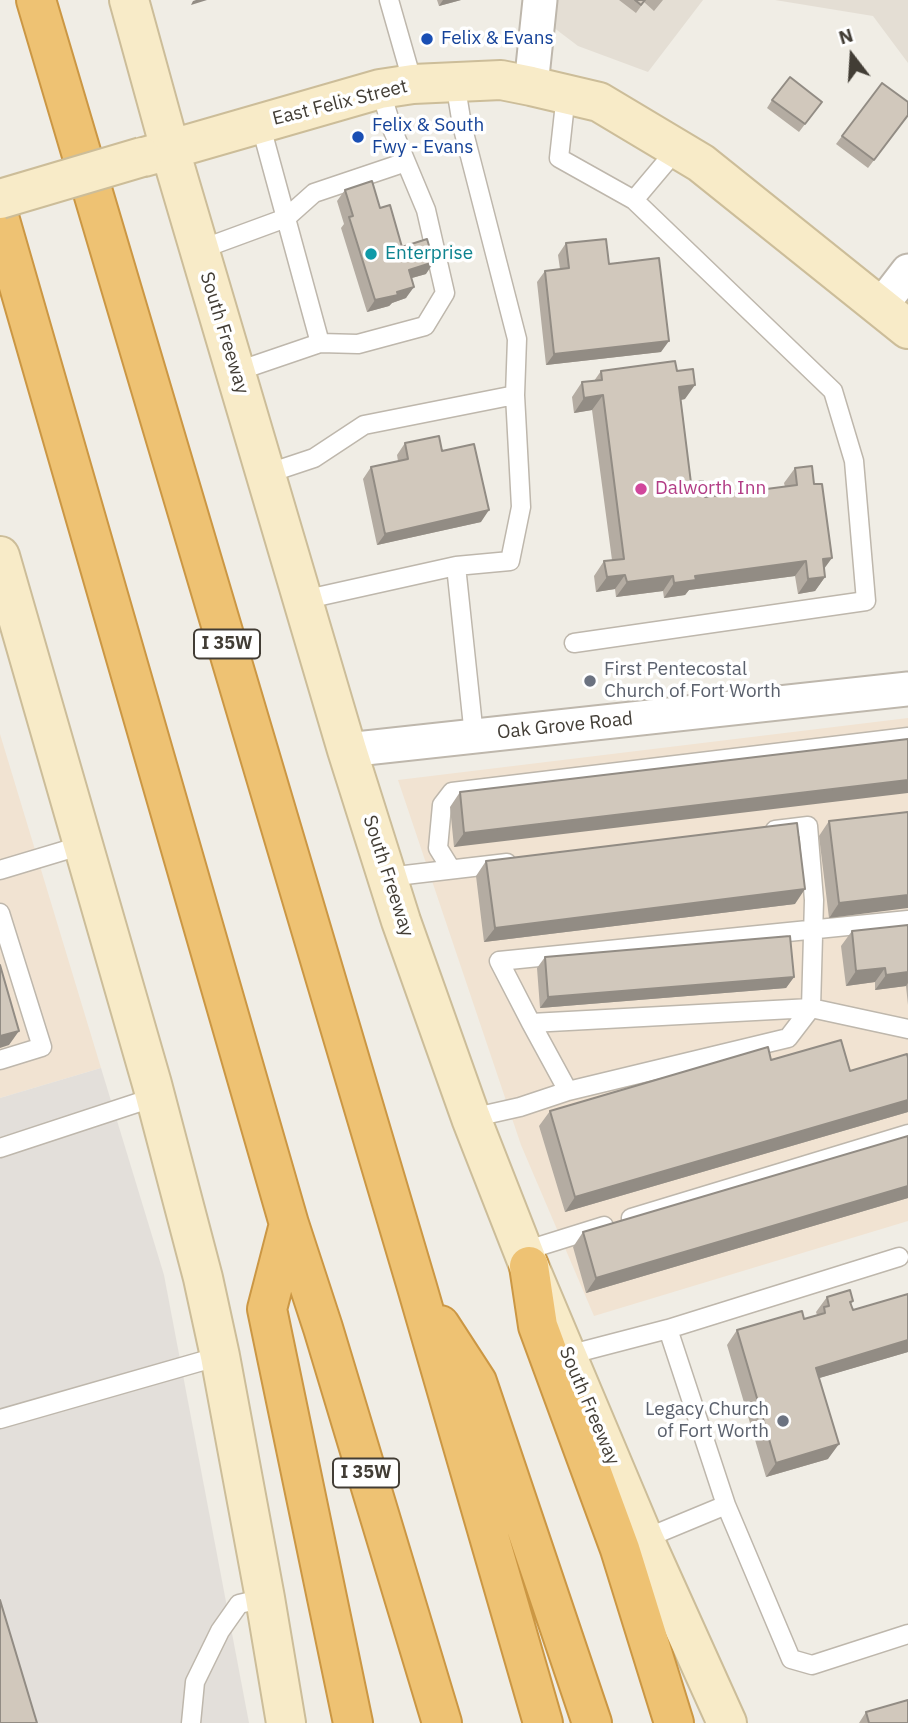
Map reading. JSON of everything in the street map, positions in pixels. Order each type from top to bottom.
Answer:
[{"type":"highway","name":"I 35W","points":[[36,0],[417,1287],[543,1723]]},
{"type":"highway","name":"I 35W","points":[[0,220],[289,1224],[442,1723]]},
{"type":"highway","points":[[289,1224],[267,1309],[353,1723]]},
{"type":"highway","points":[[527,1259],[538,1326],[620,1549],[674,1723]]},
{"type":"highway","points":[[417,1287],[477,1382],[592,1723]]},
{"type":"main road","name":"South Freeway","points":[[129,0],[156,153],[199,250],[347,750],[471,1118],[527,1259],[645,1539],[727,1723]]},
{"type":"main road","name":"East Felix Street","points":[[0,199],[397,86],[501,80],[598,103],[701,163],[895,319]]},
{"type":"main road","points":[[0,555],[6,597],[83,845],[203,1278],[220,1356],[286,1723]]},
{"type":"street","points":[[540,0],[548,90]]},
{"type":"street","points":[[895,319],[891,293],[908,271]]},
{"type":"street","name":"Oak Grove Road","points":[[347,750],[908,689]]},
{"type":"lane","points":[[235,372],[320,343],[358,344],[425,326],[445,293],[426,210],[393,131],[397,86],[389,0]]},
{"type":"lane","points":[[303,600],[456,566],[510,561],[521,507],[515,395],[517,339],[462,125],[455,82]]},
{"type":"lane","points":[[548,90],[559,159],[634,200],[833,391],[855,461],[866,601],[574,643]]},
{"type":"lane","points":[[260,123],[320,343]]},
{"type":"lane","points":[[634,200],[677,149]]},
{"type":"lane","points":[[199,250],[286,218],[314,193],[406,162]]},
{"type":"lane","points":[[266,474],[314,458],[364,425],[515,395]]},
{"type":"lane","points":[[456,566],[474,736]]},
{"type":"lane","points":[[451,869],[438,848],[442,806],[452,792],[908,737]]},
{"type":"lane","points":[[471,1118],[520,1107],[568,1091],[788,1038],[811,1008],[814,825],[754,832]]},
{"type":"lane","points":[[0,870],[83,845]]},
{"type":"lane","points":[[388,877],[526,860]]},
{"type":"lane","points":[[0,913],[42,1047],[0,1060]]},
{"type":"lane","points":[[568,1091],[499,961],[908,920]]},
{"type":"lane","points":[[531,1023],[811,1008],[908,1029]]},
{"type":"lane","points":[[0,1148],[155,1097]]},
{"type":"lane","points":[[527,1259],[908,1134]]},
{"type":"lane","points":[[568,1355],[667,1329],[898,1257]]},
{"type":"lane","points":[[667,1329],[726,1505],[791,1659],[812,1665],[908,1634]]},
{"type":"lane","points":[[0,1419],[220,1356]]},
{"type":"lane","points":[[645,1539],[726,1505]]},
{"type":"lane","points":[[191,1723],[195,1682],[220,1631],[239,1604],[265,1598]]},
{"type":"shaded area","points":[[551,0],[703,0],[648,72],[578,46],[549,24]]},
{"type":"shaded area","points":[[775,0],[908,0],[908,63],[873,16]]},
{"type":"shaded area","points":[[908,718],[908,1221],[594,1316],[521,1145],[398,780]]},
{"type":"shaded area","points":[[0,734],[101,1068],[0,1098]]},
{"type":"shaded area","points":[[101,1068],[164,1275],[249,1723],[0,1723],[0,1098]]},
{"type":"building","points":[[790,77],[822,102],[805,124],[772,100]]},
{"type":"building","points":[[882,83],[908,102],[908,115],[874,160],[842,136]]},
{"type":"building","name":"Enterprise","points":[[372,181],[380,208],[390,205],[402,247],[427,239],[434,262],[409,270],[414,287],[397,292],[398,295],[375,300],[349,217],[353,216],[345,190]]},
{"type":"building","points":[[606,239],[609,264],[659,258],[669,341],[554,354],[545,271],[569,268],[566,243]]},
{"type":"building","name":"Dalworth Inn","points":[[675,361],[677,371],[693,369],[695,385],[679,387],[691,483],[703,481],[705,497],[797,485],[795,468],[812,466],[814,484],[822,484],[832,558],[823,559],[825,577],[808,579],[806,561],[695,576],[696,580],[674,583],[673,576],[627,582],[625,575],[607,577],[604,561],[624,559],[603,395],[584,398],[582,382],[602,380],[601,371]]},
{"type":"building","points":[[439,436],[442,451],[474,444],[489,510],[385,534],[371,467],[408,459],[405,443]]},
{"type":"building","points":[[908,739],[908,780],[464,833],[460,792]]},
{"type":"building","points":[[908,812],[908,895],[839,903],[829,821]]},
{"type":"building","points":[[797,823],[805,889],[495,928],[486,861]]},
{"type":"building","points":[[908,925],[908,972],[886,975],[885,968],[856,971],[852,931]]},
{"type":"building","points":[[790,936],[794,977],[548,997],[545,957]]},
{"type":"building","points":[[0,965],[19,1031],[0,1036]]},
{"type":"building","points":[[841,1040],[850,1071],[907,1054],[908,1100],[575,1197],[550,1111],[768,1047],[771,1060]]},
{"type":"building","points":[[908,1136],[908,1186],[596,1278],[583,1232]]},
{"type":"building","name":"Legacy Church of Fort Worth","points":[[850,1290],[853,1310],[908,1294],[908,1340],[816,1368],[839,1444],[776,1463],[737,1330],[802,1311],[804,1319],[825,1313],[824,1307],[829,1306],[827,1297]]},
{"type":"building","points":[[0,1600],[37,1723],[0,1723]]},
{"type":"building","points":[[908,1700],[908,1723],[869,1723],[866,1712]]},
{"type":"place","name":"Felix & Evans","points":[[427,39]]},
{"type":"place","name":"Felix & South Fwy - Evans","points":[[358,137]]},
{"type":"place","name":"Enterprise","points":[[371,254]]},
{"type":"place","name":"Dalworth Inn","points":[[641,489]]},
{"type":"place","name":"First Pentecostal Church of Fort Worth","points":[[590,681]]},
{"type":"place","name":"Legacy Church of Fort Worth","points":[[783,1421]]}]
